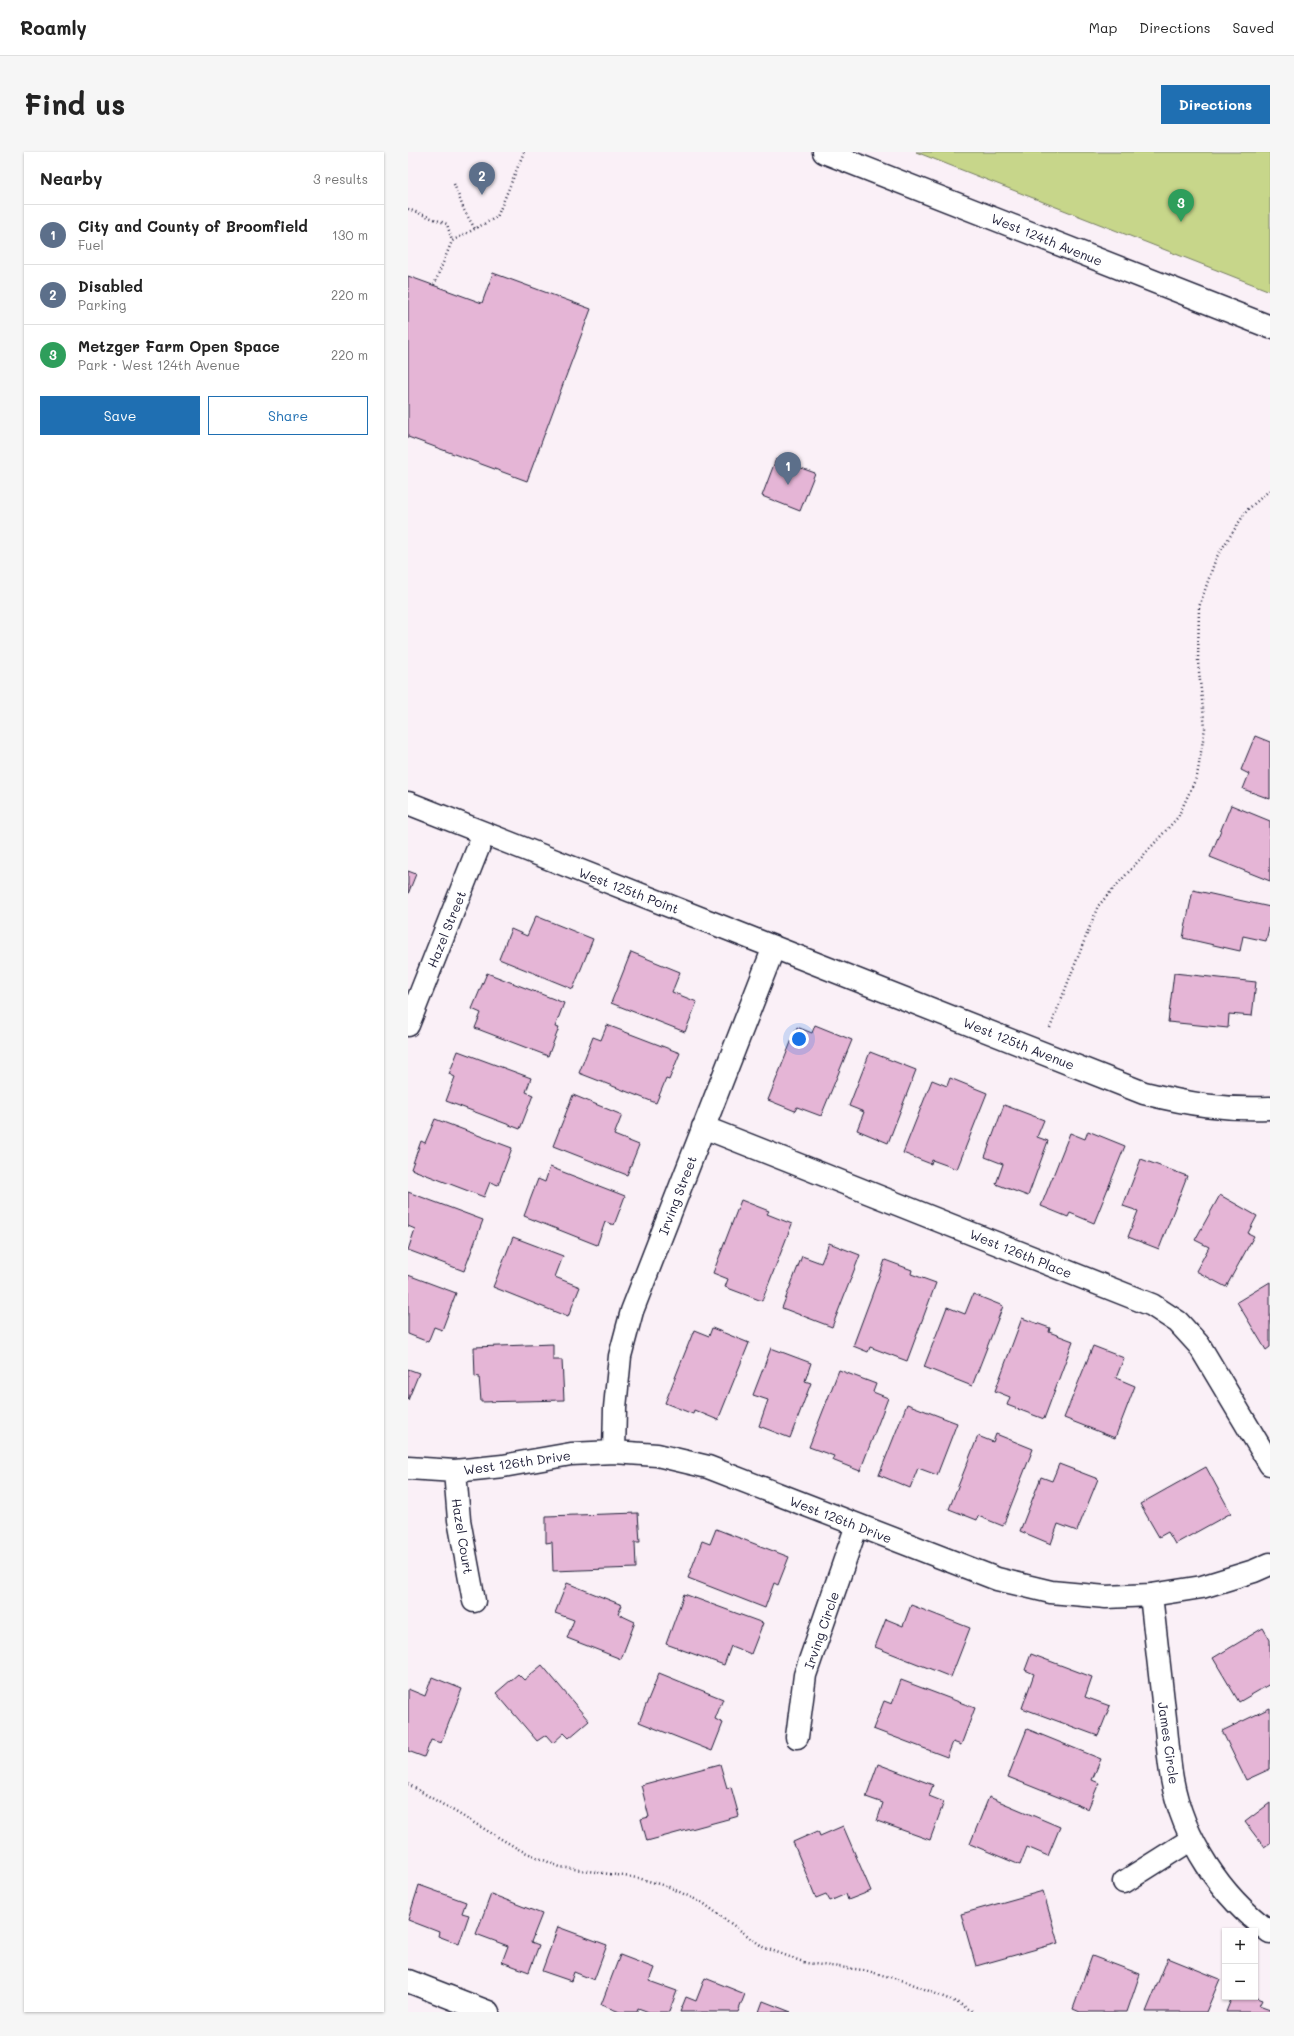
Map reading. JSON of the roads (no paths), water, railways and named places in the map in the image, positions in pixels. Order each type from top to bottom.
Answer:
[{"type":"street","name":"West 124th Avenue","points":[[824,152],[1270,327]]},
{"type":"street","points":[[408,803],[484,833]]},
{"type":"street","name":"West 125th Point","points":[[484,833],[774,947]]},
{"type":"street","name":"Hazel Street","points":[[408,1025],[484,833]]},
{"type":"street","name":"West 125th Avenue","points":[[774,947],[1144,1092],[1189,1104],[1241,1110],[1270,1108]]},
{"type":"street","name":"Irving Street","points":[[614,1452],[615,1408],[620,1356],[632,1311],[774,947]]},
{"type":"street","name":"West 126th Place","points":[[703,1127],[1152,1305],[1178,1322],[1199,1345],[1270,1464]]},
{"type":"street","name":"West 126th Drive","points":[[408,1468],[455,1471],[503,1466],[571,1454],[614,1452],[657,1455],[708,1467],[997,1579],[1051,1592],[1106,1597],[1151,1595],[1202,1587],[1254,1571],[1270,1564]]},
{"type":"street","name":"Hazel Court","points":[[455,1471],[459,1520],[474,1601]]},
{"type":"street","name":"Irving Circle","points":[[797,1738],[805,1675],[858,1525]]},
{"type":"street","name":"James Circle","points":[[1151,1595],[1172,1780],[1185,1823],[1204,1862],[1228,1894],[1255,1922],[1270,1932]]},
{"type":"street","points":[[1124,1882],[1192,1839]]},
{"type":"street","points":[[408,1981],[488,2012]]},
{"type":"place","name":"Disabled","points":[[482,195]]},
{"type":"place","name":"Metzger Farm Open Space","points":[[1181,222]]},
{"type":"place","name":"City and County of Broomfield","points":[[788,485]]}]
